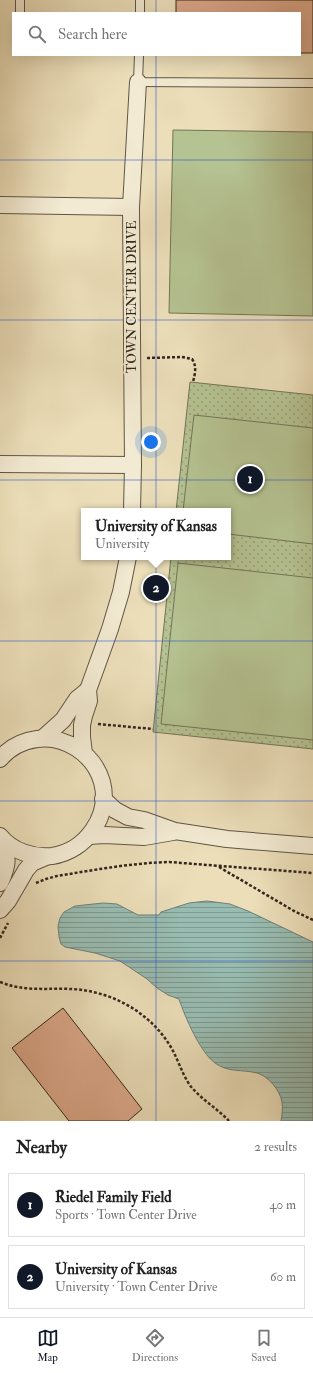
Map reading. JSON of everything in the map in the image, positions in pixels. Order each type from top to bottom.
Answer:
[{"type":"street","name":"TOWN CENTER DRIVE","points":[[132,508],[132,206],[138,82]]},
{"type":"street","points":[[0,205],[132,206]]},
{"type":"street","points":[[0,464],[133,465]]},
{"type":"street","points":[[84,754],[82,725],[89,701],[88,690],[112,622],[121,592],[127,560]]},
{"type":"street","points":[[42,738],[64,720],[77,699],[88,690]]},
{"type":"street","points":[[0,759],[7,746],[28,740],[42,738],[57,740],[72,745],[84,754],[95,767],[102,782],[104,799],[97,825],[89,836],[80,845],[70,851],[46,857],[32,863],[19,879],[8,901],[0,910]]},
{"type":"street","points":[[104,799],[115,810],[128,817],[144,820],[175,831],[227,839],[313,846]]},
{"type":"street","points":[[89,836],[105,835],[144,837],[175,831]]},
{"type":"street","points":[[1,837],[11,846],[22,852],[34,856],[46,857]]},
{"type":"street","points":[[0,883],[7,868],[8,860],[1,837]]},
{"type":"lane","points":[[20,0],[20,12]]},
{"type":"lane","points":[[140,0],[140,12]]},
{"type":"lane","points":[[139,56],[138,82],[313,83]]},
{"type":"path","points":[[133,358],[187,357],[192,359],[194,363],[194,382]]},
{"type":"path","points":[[97,724],[153,729]]},
{"type":"path","points":[[35,884],[57,876],[130,864],[169,862],[313,873]]},
{"type":"path","points":[[217,866],[294,911],[313,920]]},
{"type":"path","points":[[0,982],[24,988],[42,990],[79,989],[91,991],[110,996],[140,1013],[160,1031],[190,1084],[202,1098],[229,1121]]},
{"type":"green space","points":[[173,130],[313,132],[313,316],[169,313]]},
{"type":"green space","points":[[190,382],[313,395],[313,749],[153,732],[171,560],[231,560],[231,508],[176,508]]},
{"type":"green space","points":[[194,415],[313,428],[313,544],[231,534],[231,508],[183,508]]},
{"type":"green space","points":[[178,563],[313,578],[313,740],[161,724]]},
{"type":"water","points":[[207,901],[230,904],[313,942],[313,1121],[281,1121],[281,1097],[269,1080],[257,1073],[230,1070],[220,1066],[209,1058],[189,1024],[179,999],[168,995],[157,988],[147,979],[120,961],[95,953],[65,947],[61,944],[59,937],[58,926],[60,918],[64,912],[75,906],[103,903],[117,904],[138,915],[159,915],[161,912],[189,903]]},
{"type":"building","points":[[176,0],[313,0],[313,53],[301,53],[301,12],[176,12]]},
{"type":"building","points":[[63,1008],[142,1109],[128,1121],[69,1121],[12,1048]]},
{"type":"place","name":"Riedel Family Field","points":[[250,479]]},
{"type":"place","name":"University of Kansas","points":[[156,588]]}]
